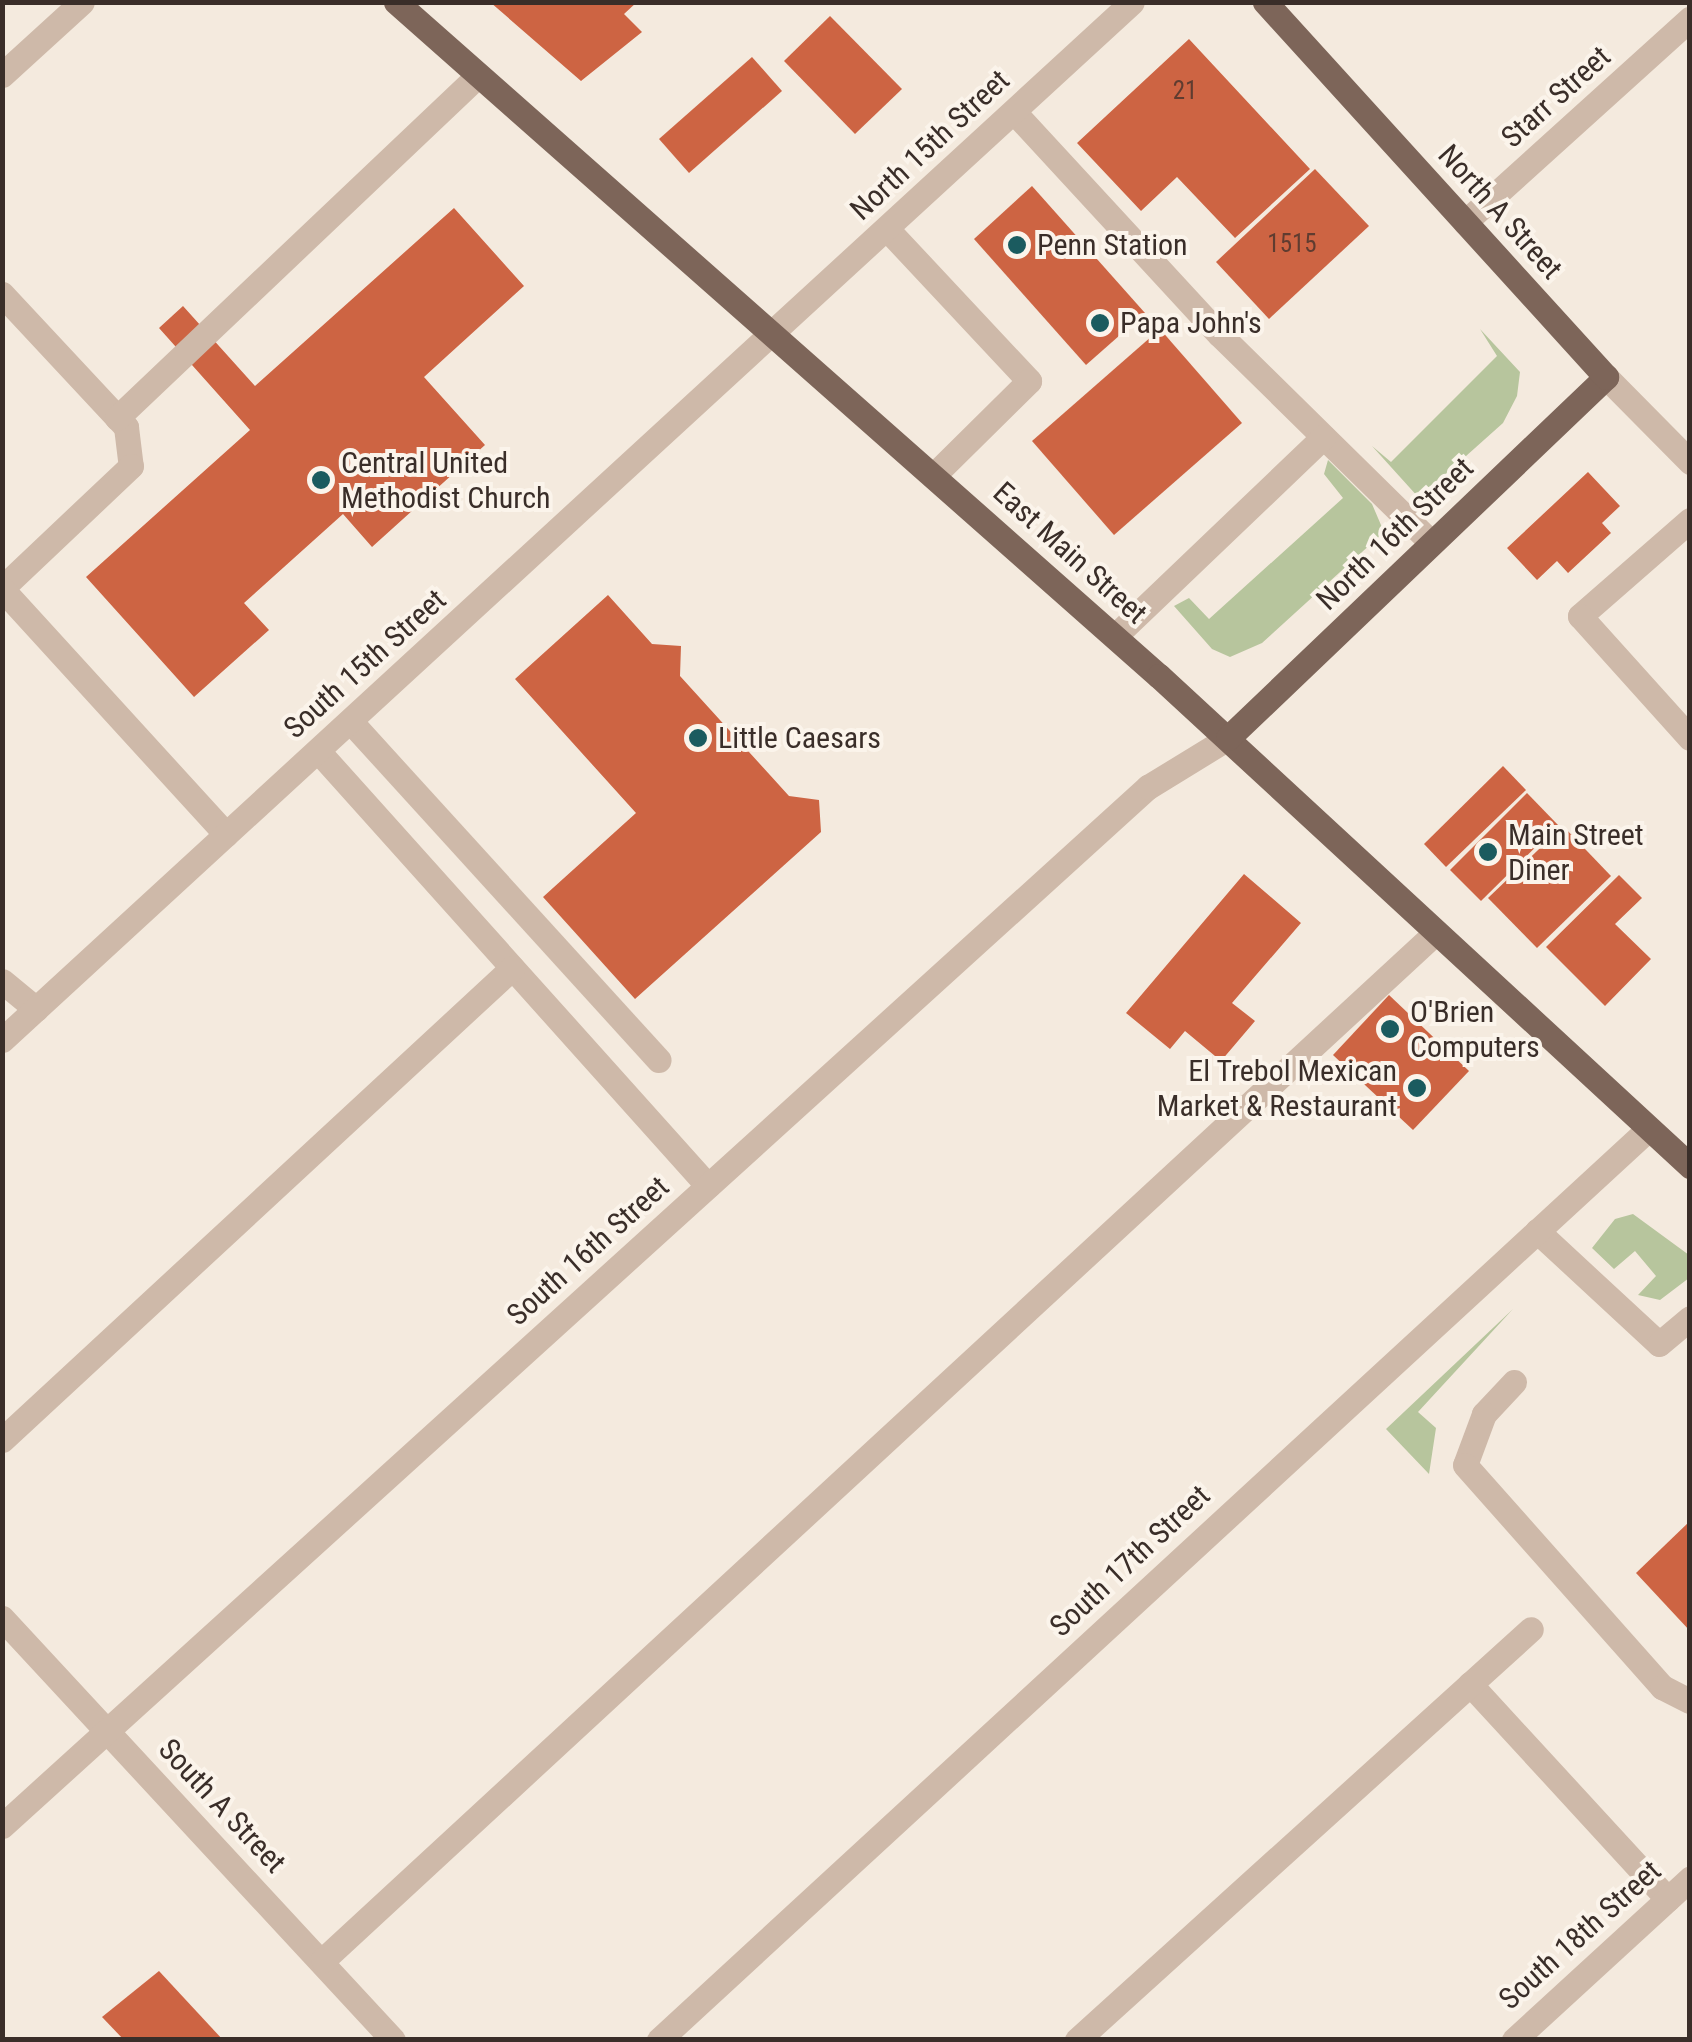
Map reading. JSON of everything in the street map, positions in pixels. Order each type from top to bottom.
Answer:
[{"type":"main road","name":"East Main Street","points":[[396,2],[1115,636],[1646,1131],[1690,1166]]},
{"type":"main road","name":"North A Street","points":[[1265,2],[1606,377]]},
{"type":"main road","name":"North 16th Street","points":[[1228,738],[1606,377]]},
{"type":"street","points":[[2,75],[82,2]]},
{"type":"street","name":"North 15th Street","points":[[771,335],[1132,2]]},
{"type":"street","name":"Starr Street","points":[[1465,222],[1690,20]]},
{"type":"street","points":[[117,418],[478,75]]},
{"type":"street","points":[[1014,112],[1323,437],[1432,544]]},
{"type":"street","points":[[887,229],[1029,381],[933,476]]},
{"type":"street","points":[[2,294],[117,418],[130,466],[2,588],[226,834]]},
{"type":"street","name":"South 15th Street","points":[[2,1040],[771,335]]},
{"type":"street","name":"North A Street","points":[[1606,377],[1690,462]]},
{"type":"street","points":[[1115,636],[1323,437]]},
{"type":"street","points":[[1690,520],[1580,616],[1690,738]]},
{"type":"street","points":[[352,722],[658,1060]]},
{"type":"street","name":"South 16th Street","points":[[2,1826],[1148,787],[1228,738]]},
{"type":"street","points":[[318,751],[708,1186]]},
{"type":"street","points":[[323,1960],[1436,933]]},
{"type":"street","points":[[2,1440],[512,968]]},
{"type":"street","points":[[2,980],[36,1010]]},
{"type":"street","name":"South 17th Street","points":[[659,2040],[1646,1131]]},
{"type":"street","points":[[1537,1231],[1659,1344],[1690,1318]]},
{"type":"street","points":[[1514,1382],[1484,1414],[1465,1465],[1662,1687],[1690,1701]]},
{"type":"street","name":"South A Street","points":[[2,1618],[323,1960],[393,2040]]},
{"type":"street","points":[[1077,2040],[1531,1629]]},
{"type":"street","points":[[1470,1684],[1668,1899]]},
{"type":"street","name":"South 18th Street","points":[[1514,2040],[1690,1880]]},
{"type":"green space","points":[[1480,329],[1520,372],[1517,396],[1503,423],[1419,498],[1372,446],[1391,462],[1497,356]]},
{"type":"green space","points":[[1328,460],[1372,504],[1384,532],[1262,643],[1230,657],[1212,649],[1174,606],[1189,598],[1209,619],[1343,498],[1324,474]]},
{"type":"green space","points":[[1633,1214],[1689,1255],[1689,1278],[1660,1300],[1638,1295],[1656,1276],[1635,1251],[1614,1269],[1592,1248],[1615,1219]]},
{"type":"green space","points":[[1513,1309],[1418,1412],[1436,1428],[1429,1474],[1386,1429]]},
{"type":"building","points":[[490,2],[637,2],[624,14],[642,32],[581,81]]},
{"type":"building","points":[[830,16],[902,89],[855,134],[784,61]]},
{"type":"building","points":[[1189,39],[1310,169],[1235,238],[1177,177],[1141,211],[1077,143]]},
{"type":"building","points":[[752,57],[782,91],[689,173],[659,139]]},
{"type":"building","points":[[1315,169],[1369,226],[1269,319],[1216,262]]},
{"type":"building","points":[[1032,186],[1145,313],[1086,365],[974,239]]},
{"type":"building","name":"Central United Methodist Church","points":[[454,208],[524,286],[424,377],[485,445],[372,547],[343,514],[244,603],[269,630],[194,697],[86,577],[250,430],[159,328],[183,306],[255,386]]},
{"type":"building","points":[[1160,329],[1242,423],[1114,535],[1032,441]]},
{"type":"building","points":[[1588,472],[1620,506],[1602,523],[1611,533],[1568,573],[1557,561],[1537,580],[1507,548]]},
{"type":"building","points":[[608,595],[652,644],[681,646],[680,676],[789,796],[819,800],[821,832],[635,999],[543,897],[636,813],[515,679]]},
{"type":"building","points":[[1503,766],[1526,790],[1446,867],[1424,844]]},
{"type":"building","points":[[1527,793],[1558,825],[1481,901],[1450,870]]},
{"type":"building","points":[[1563,826],[1611,876],[1537,948],[1488,898]]},
{"type":"building","points":[[1244,874],[1301,923],[1232,1003],[1255,1021],[1221,1061],[1185,1031],[1170,1049],[1126,1013]]},
{"type":"building","points":[[1619,875],[1642,898],[1615,924],[1651,959],[1605,1006],[1546,947]]},
{"type":"building","points":[[1389,995],[1469,1071],[1413,1130],[1333,1055]]},
{"type":"building","points":[[1690,1521],[1690,1631],[1636,1573]]},
{"type":"building","points":[[159,1971],[223,2040],[124,2040],[102,2017]]},
{"type":"place","name":"Penn Station","points":[[1017,245]]},
{"type":"place","name":"Papa John's","points":[[1100,323]]},
{"type":"place","name":"Central United Methodist Church","points":[[321,480]]},
{"type":"place","name":"Little Caesars","points":[[698,738]]},
{"type":"place","name":"Main Street Diner","points":[[1488,852]]},
{"type":"place","name":"O'Brien Computers","points":[[1390,1029]]},
{"type":"place","name":"El Trebol Mexican Market & Restaurant","points":[[1417,1088]]}]
